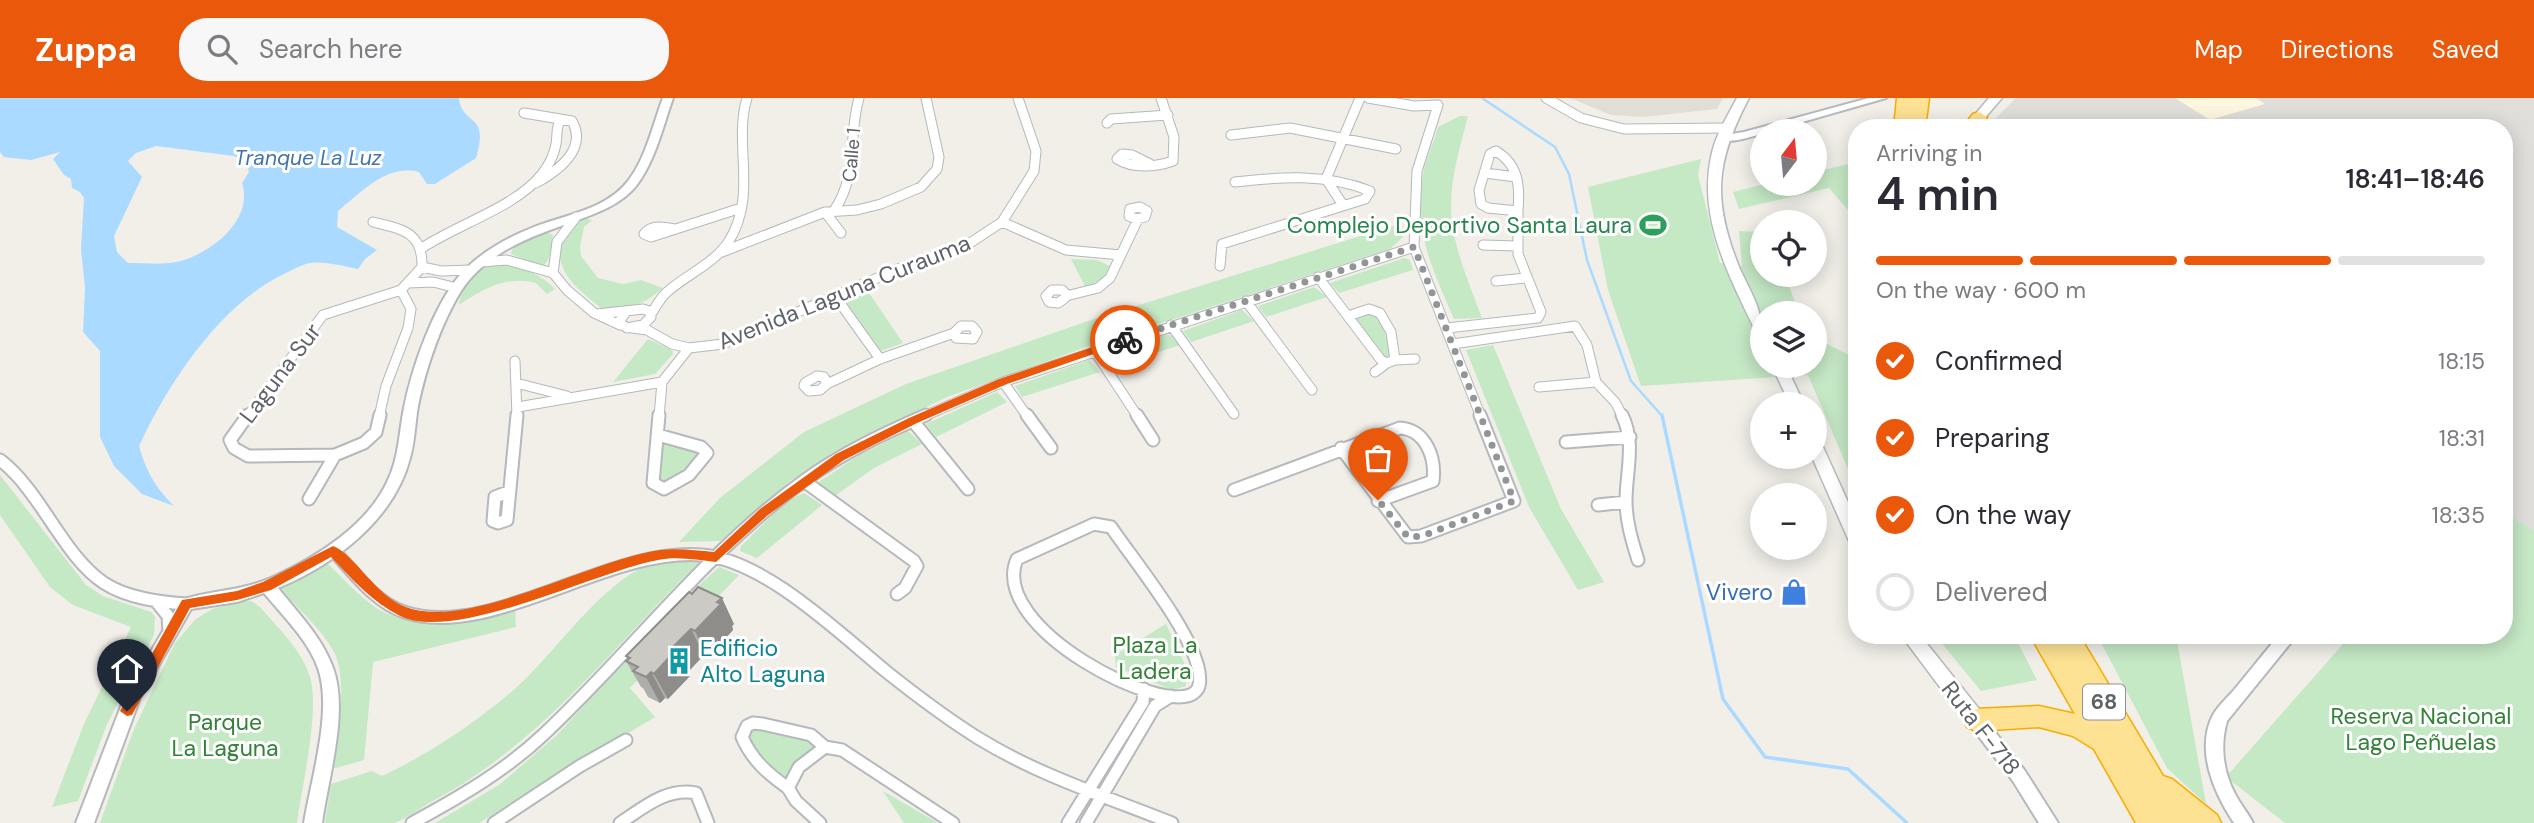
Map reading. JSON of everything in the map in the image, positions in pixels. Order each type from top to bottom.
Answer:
[{"type":"highway","points":[[1903,119],[1905,98]]},
{"type":"highway","points":[[1918,119],[1921,98]]},
{"type":"highway","name":"68","points":[[2047,644],[2150,823]]},
{"type":"highway","name":"68","points":[[2071,644],[2176,823]]},
{"type":"highway","points":[[2048,715],[2060,698],[2064,673]]},
{"type":"highway","points":[[1976,720],[2048,715],[2076,725],[2101,741]]},
{"type":"highway","points":[[2143,768],[2186,808],[2207,823]]},
{"type":"main road","points":[[1743,98],[1725,133],[1715,169],[1716,208],[1726,255],[1750,305]]},
{"type":"main road","points":[[1979,119],[1996,98]]},
{"type":"main road","points":[[1825,469],[1848,521]]},
{"type":"main road","name":"Ruta F-718","points":[[1917,644],[1976,720]]},
{"type":"street","points":[[0,460],[12,470],[47,512],[96,577],[109,585],[153,599],[186,604],[220,599],[267,586],[333,550],[373,514],[397,478],[403,459],[414,393],[427,355],[457,288],[477,266],[508,243],[553,231],[615,199],[634,182],[668,98]]},
{"type":"street","points":[[632,328],[643,326],[647,314],[662,297],[722,252],[729,240],[741,208],[746,176],[742,114],[747,98]]},
{"type":"street","name":"Calle 1","points":[[835,209],[845,198],[850,184],[854,159],[854,111],[859,98]]},
{"type":"street","name":"Calle 1","points":[[722,252],[825,212],[835,209],[853,211],[912,193],[934,174],[939,158],[926,98]]},
{"type":"street","name":"Avenida Laguna Curauma","points":[[553,273],[567,290],[594,313],[620,325],[647,330],[672,344],[689,348],[731,341],[835,296],[970,243],[1002,222],[1034,171],[1036,151],[1018,98]]},
{"type":"street","points":[[1150,164],[1159,166],[1173,160],[1176,148],[1161,98]]},
{"type":"street","points":[[1326,179],[1360,98]]},
{"type":"street","points":[[1341,448],[1408,537],[1422,536],[1514,501],[1414,247],[1417,172],[1438,105],[1414,106],[1368,98]]},
{"type":"street","points":[[1546,98],[1581,118],[1624,129],[1745,135],[1881,98]]},
{"type":"street","points":[[1414,106],[1435,117]]},
{"type":"street","points":[[422,248],[439,235],[554,174],[570,158],[577,130],[572,121],[524,113]]},
{"type":"street","points":[[1138,119],[1168,115]]},
{"type":"street","points":[[531,186],[545,169],[556,148],[556,126],[561,118]]},
{"type":"street","points":[[1231,135],[1282,128],[1342,136],[1396,149]]},
{"type":"street","points":[[1447,328],[1538,318],[1541,312],[1517,246],[1519,211],[1513,163],[1496,151],[1490,154],[1479,190],[1480,204],[1488,208],[1519,211]]},
{"type":"street","points":[[1485,173],[1516,177]]},
{"type":"street","points":[[1220,266],[1222,244],[1365,199],[1370,191],[1326,179],[1274,178],[1235,182]]},
{"type":"street","points":[[1326,179],[1343,205]]},
{"type":"street","points":[[675,229],[741,208]]},
{"type":"street","name":"Calle 1","points":[[825,212],[841,233]]},
{"type":"street","points":[[1066,296],[1102,285],[1110,278],[1138,219]]},
{"type":"street","points":[[373,222],[397,228],[413,238],[422,248],[422,267],[405,287]]},
{"type":"street","points":[[1002,222],[1066,250],[1119,258]]},
{"type":"street","points":[[422,267],[441,271],[507,260],[553,273],[553,231]]},
{"type":"street","points":[[507,260],[508,243]]},
{"type":"street","points":[[1483,245],[1517,246]]},
{"type":"street","points":[[412,823],[467,793],[542,736],[716,557],[764,512],[840,457],[913,421],[1003,382],[1414,247]]},
{"type":"street","points":[[1318,277],[1381,359],[1415,359]]},
{"type":"street","points":[[1496,281],[1527,278]]},
{"type":"street","points":[[405,287],[433,282],[457,288]]},
{"type":"street","name":"Laguna Sur","points":[[405,287],[411,309],[408,328],[386,386],[376,432],[364,443],[335,455],[248,456],[234,449],[230,439],[323,315],[405,287]]},
{"type":"street","points":[[835,296],[880,359]]},
{"type":"street","points":[[1246,301],[1312,390]]},
{"type":"street","points":[[1348,316],[1370,310],[1380,312],[1386,319],[1396,353],[1391,361],[1376,372]]},
{"type":"street","points":[[594,313],[647,314],[672,344]]},
{"type":"street","points":[[620,325],[619,319],[625,313]]},
{"type":"street","points":[[1171,325],[1234,414]]},
{"type":"street","points":[[1453,344],[1575,326],[1587,345],[1596,382],[1624,417],[1630,437],[1626,502],[1630,534],[1638,560]]},
{"type":"street","points":[[827,384],[880,359],[954,333]]},
{"type":"street","points":[[658,435],[701,447],[706,453],[703,462],[677,484],[664,489],[653,483],[662,382],[689,348]]},
{"type":"street","points":[[1094,350],[1153,440]]},
{"type":"street","points":[[508,492],[518,407],[515,360]]},
{"type":"street","points":[[518,407],[662,382]]},
{"type":"street","points":[[1003,382],[1051,449]]},
{"type":"street","points":[[1539,387],[1596,382]]},
{"type":"street","points":[[516,383],[569,397]]},
{"type":"street","points":[[913,421],[968,489]]},
{"type":"street","points":[[1234,489],[1341,448],[1407,427],[1421,435],[1435,470],[1433,481],[1378,500]]},
{"type":"street","points":[[1566,442],[1630,437]]},
{"type":"street","points":[[309,499],[335,455]]},
{"type":"street","points":[[804,481],[914,561],[917,566],[905,588],[897,594]]},
{"type":"street","points":[[1598,505],[1626,502]]},
{"type":"street","points":[[1094,524],[1111,527],[1190,642],[1199,670],[1200,684],[1188,696],[1171,696],[1144,689],[1078,660],[1048,637],[1023,604],[1013,578],[1013,567],[1017,559],[1094,524]]},
{"type":"street","points":[[333,550],[376,596],[405,612],[443,617],[485,610],[648,558],[685,554],[716,557],[746,566],[778,586],[955,724],[1021,764],[1172,823]]},
{"type":"street","points":[[267,586],[308,638],[327,670],[331,705],[313,823]]},
{"type":"street","points":[[153,599],[168,616],[169,633]]},
{"type":"street","points":[[169,633],[196,610],[220,599]]},
{"type":"street","points":[[85,823],[120,725],[186,604]]},
{"type":"street","points":[[2244,823],[2230,802],[2218,774],[2214,748],[2217,727],[2220,718],[2282,644]]},
{"type":"street","points":[[1086,823],[1130,736],[1143,702],[1144,689]]},
{"type":"street","points":[[1068,823],[1130,736],[1155,706],[1171,696]]},
{"type":"street","name":"Ruta F-718","points":[[1976,720],[2019,776],[2049,823]]},
{"type":"street","points":[[820,823],[796,802],[788,788],[762,770],[744,743],[742,737],[747,726],[753,723],[764,724],[811,734],[825,747],[842,750],[953,823]]},
{"type":"street","points":[[494,823],[580,766],[625,740]]},
{"type":"street","points":[[788,788],[799,767],[825,747]]},
{"type":"street","points":[[620,823],[657,801],[687,790],[696,793],[708,823]]},
{"type":"shaded area","points":[[1570,98],[1723,98],[1717,109],[1643,117],[1611,115]]},
{"type":"shaded area","points":[[2016,98],[2175,98],[2208,119],[1995,119]]},
{"type":"shaded area","points":[[2175,98],[2285,98],[2213,119],[2208,119]]},
{"type":"shaded area","points":[[2256,98],[2534,98],[2534,530],[2513,518],[2513,119],[2213,119],[2265,104]]},
{"type":"green space","points":[[1460,116],[1468,116],[1454,175],[1452,220],[1460,256],[1482,318],[1454,319],[1426,249],[1421,214],[1423,174],[1438,127]]},
{"type":"green space","points":[[1701,159],[1698,175],[1720,263],[1742,266],[1739,231],[1750,231],[1750,287],[1789,287],[1795,301],[1750,301],[1750,378],[1762,378],[1641,386],[1608,290],[1588,187]]},
{"type":"green space","points":[[1848,164],[1848,210],[1829,188],[1827,169]]},
{"type":"green space","points":[[1750,188],[1750,196],[1795,196],[1739,209],[1733,192]]},
{"type":"green space","points":[[583,218],[592,220],[584,227],[581,256],[598,278],[623,284],[641,280],[663,288],[642,302],[621,308],[602,309],[586,295],[566,274],[559,245],[575,222]]},
{"type":"green space","points":[[1402,223],[1403,237],[1390,249],[1084,348],[947,397],[830,454],[789,482],[720,541],[679,542],[720,498],[804,432],[906,384],[1088,321]]},
{"type":"green space","points":[[546,232],[553,235],[550,254],[544,265],[511,254],[520,242]]},
{"type":"green space","points":[[1404,258],[1410,260],[1413,270],[1339,293],[1330,283]]},
{"type":"green space","points":[[1071,259],[1097,260],[1112,267],[1108,275],[1086,288]]},
{"type":"green space","points":[[488,263],[524,269],[555,289],[547,294],[536,283],[505,282],[486,289],[459,305],[465,286]]},
{"type":"green space","points":[[865,287],[903,343],[881,351],[842,297]]},
{"type":"green space","points":[[1314,287],[1327,297],[1266,317],[1258,306]]},
{"type":"green space","points":[[1242,310],[1254,321],[1191,342],[1183,331]]},
{"type":"green space","points":[[1368,313],[1375,314],[1381,320],[1392,357],[1384,357],[1355,319]]},
{"type":"green space","points":[[1166,334],[1172,336],[1180,345],[1114,367],[1106,356],[1108,353]]},
{"type":"green space","points":[[648,339],[672,350],[673,354],[655,374],[613,382]]},
{"type":"green space","points":[[1827,344],[1848,354],[1848,469],[1827,420],[1827,392],[1815,392],[1809,378],[1827,378]]},
{"type":"green space","points":[[1493,345],[1561,509],[1604,582],[1578,590],[1529,507],[1466,350]]},
{"type":"green space","points":[[1089,360],[1100,372],[1022,397],[1015,386]]},
{"type":"green space","points":[[997,392],[1007,402],[936,437],[926,424]]},
{"type":"green space","points":[[908,431],[922,444],[874,468],[835,496],[819,484],[858,456]]},
{"type":"green space","points":[[664,441],[700,449],[702,456],[673,484],[658,483]]},
{"type":"green space","points":[[0,475],[86,585],[103,596],[151,612],[155,617],[154,635],[107,724],[78,801],[52,807],[84,724],[131,627],[73,605],[50,587],[0,515]]},
{"type":"green space","points":[[804,493],[822,505],[757,558],[740,551],[741,546],[771,516]]},
{"type":"green space","name":"Reserva Nacional Lago Peñuelas","points":[[2513,518],[2534,530],[2534,823],[2285,823],[2226,777],[2343,644],[2513,644]]},
{"type":"green space","points":[[661,560],[699,562],[574,692],[507,752],[470,779],[394,823],[325,823],[331,784],[372,771],[382,776],[453,736],[517,687],[602,597],[641,568]]},
{"type":"green space","points":[[326,562],[378,609],[410,620],[445,619],[515,605],[516,627],[373,662],[364,760],[336,768],[333,768],[341,699],[337,659],[319,631],[278,587]]},
{"type":"green space","points":[[719,567],[739,575],[630,688],[655,717],[479,823],[435,823],[499,785],[557,735],[674,608]]},
{"type":"green space","name":"Parque La Laguna","points":[[251,601],[260,607],[295,648],[310,677],[313,691],[312,728],[297,823],[100,823],[134,729],[175,643],[196,619],[212,609]]},
{"type":"green space","name":"Plaza La Ladera","points":[[1166,624],[1187,669],[1186,686],[1172,690],[1116,667],[1115,655]]},
{"type":"green space","points":[[1942,644],[2019,644],[2037,680],[1981,691]]},
{"type":"green space","points":[[2102,644],[2178,644],[2206,804],[2167,768]]},
{"type":"green space","points":[[753,727],[808,738],[820,747],[796,763],[785,779],[762,763],[747,737]]},
{"type":"green space","points":[[883,791],[938,823],[904,823]]},
{"type":"water","name":"Tranque La Luz","points":[[0,98],[459,98],[461,107],[478,126],[480,133],[476,158],[435,184],[427,184],[419,172],[396,172],[375,181],[338,211],[337,227],[377,250],[365,259],[358,269],[316,263],[295,269],[265,284],[242,302],[201,345],[166,395],[139,446],[152,478],[174,506],[142,494],[114,466],[100,437],[100,351],[83,332],[85,288],[81,249],[84,198],[72,188],[71,179],[64,175],[53,159],[60,152],[31,160],[4,157],[0,152]],"holes":[[[156,146],[234,156],[247,163],[249,172],[242,183],[242,210],[236,222],[216,243],[190,258],[171,263],[128,263],[117,252],[114,236],[142,177],[128,161],[136,153]]]},
{"type":"building","points":[[698,587],[722,598],[717,602],[721,604],[695,631],[691,629],[672,648],[676,650],[654,674],[651,672],[646,677],[633,671],[638,667],[626,661],[630,658],[626,656],[689,592],[692,594]]},
{"type":"waterway","points":[[1482,98],[1555,147],[1569,174],[1587,260],[1631,381],[1662,416]]},
{"type":"waterway","points":[[1662,416],[1723,699],[1765,757],[1848,769],[1907,823]]},
{"type":"way so far","points":[[1125,340],[1414,247],[1514,501],[1422,536],[1408,537],[1378,500]]},
{"type":"place","name":"Complejo Deportivo Santa Laura","points":[[1653,225]]},
{"type":"place","name":"Vivero","points":[[1794,592]]},
{"type":"place","name":"Edificio Alto Laguna","points":[[679,661]]},
{"type":"route","points":[[127,711],[186,604],[237,596],[267,586],[333,550],[376,596],[405,612],[443,617],[485,610],[636,560],[659,555],[685,554],[716,557],[764,512],[840,457],[913,421],[1003,382],[1125,340]]}]
